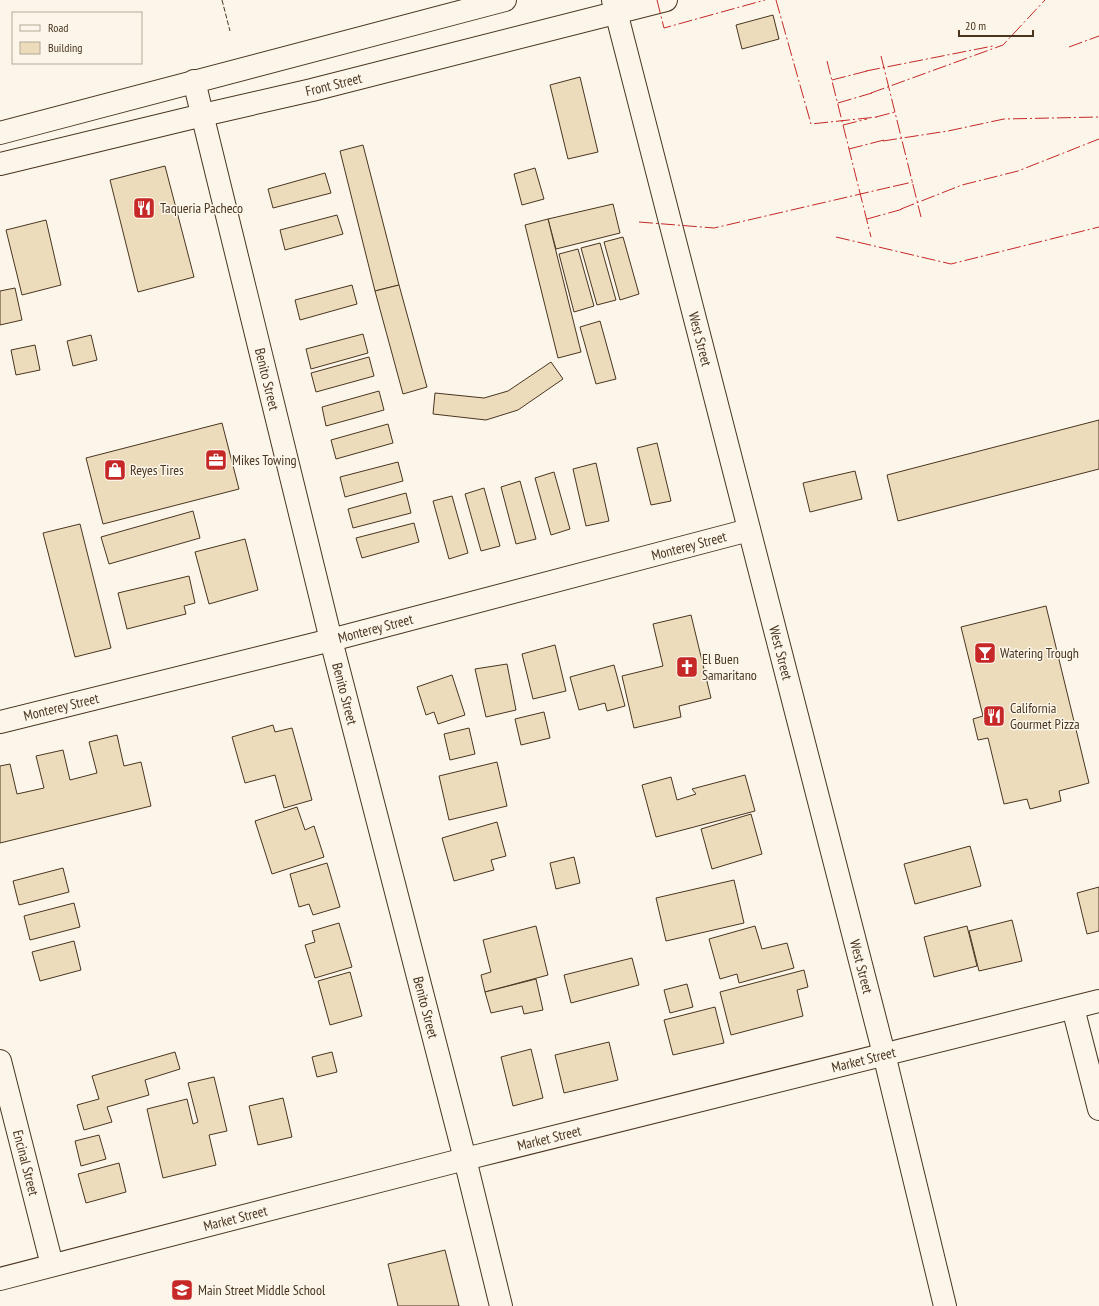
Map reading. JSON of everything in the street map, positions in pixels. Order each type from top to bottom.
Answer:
[{"type":"street","points":[[0,133],[505,0]]},
{"type":"street","name":"Front Street","points":[[0,164],[203,114],[319,88],[614,6],[666,0]]},
{"type":"street","name":"West Street","points":[[614,6],[884,1054],[945,1306]]},
{"type":"street","name":"Benito Street","points":[[194,81],[331,640],[465,1159],[501,1306]]},
{"type":"street","name":"Monterey Street","points":[[0,722],[331,640],[749,530]]},
{"type":"street","name":"Market Street","points":[[0,1279],[465,1159],[1099,1001]]},
{"type":"street","points":[[1073,1008],[1099,1109]]},
{"type":"street","name":"Encinal Street","points":[[0,1061],[52,1265]]},
{"type":"building","points":[[773,15],[779,39],[742,49],[736,25]]},
{"type":"building","points":[[580,77],[598,152],[568,159],[550,85]]},
{"type":"building","points":[[363,145],[399,285],[375,291],[340,151]]},
{"type":"building","points":[[165,166],[194,277],[138,292],[110,180]]},
{"type":"building","points":[[535,168],[544,199],[522,205],[514,174]]},
{"type":"building","points":[[325,173],[331,193],[273,208],[268,189]]},
{"type":"building","points":[[613,204],[620,233],[556,249],[548,219]]},
{"type":"building","points":[[337,215],[343,234],[285,250],[280,230]]},
{"type":"building","points":[[548,219],[581,352],[558,358],[525,225]]},
{"type":"building","points":[[46,220],[61,285],[22,295],[6,230]]},
{"type":"building","points":[[623,237],[639,294],[620,300],[604,242]]},
{"type":"building","points":[[600,243],[616,300],[597,305],[581,248]]},
{"type":"building","points":[[578,249],[594,306],[574,312],[559,254]]},
{"type":"building","points":[[352,285],[357,304],[300,320],[295,300]]},
{"type":"building","points":[[399,285],[427,387],[403,394],[375,291]]},
{"type":"building","points":[[15,288],[22,320],[0,325],[0,291]]},
{"type":"building","points":[[600,321],[616,379],[596,384],[580,327]]},
{"type":"building","points":[[363,334],[368,353],[311,369],[306,349]]},
{"type":"building","points":[[91,335],[97,360],[73,366],[67,341]]},
{"type":"building","points":[[35,345],[40,370],[16,375],[11,350]]},
{"type":"building","points":[[369,357],[374,376],[316,392],[311,373]]},
{"type":"building","points":[[551,362],[563,379],[518,410],[486,420],[433,414],[435,393],[484,398],[508,391]]},
{"type":"building","points":[[379,391],[384,410],[326,426],[322,407]]},
{"type":"building","points":[[1099,420],[1099,469],[898,521],[887,475]]},
{"type":"building","points":[[222,423],[239,489],[103,524],[86,458]]},
{"type":"building","points":[[388,424],[393,443],[336,459],[331,440]]},
{"type":"building","points":[[657,443],[671,501],[651,505],[637,448]]},
{"type":"building","points":[[398,462],[403,481],[345,497],[340,477]]},
{"type":"building","points":[[596,463],[609,521],[586,526],[573,469]]},
{"type":"building","points":[[855,471],[862,499],[810,512],[803,483]]},
{"type":"building","points":[[554,472],[570,529],[551,535],[535,478]]},
{"type":"building","points":[[520,481],[536,539],[516,544],[501,487]]},
{"type":"building","points":[[484,488],[500,546],[481,551],[465,494]]},
{"type":"building","points":[[406,493],[411,513],[353,528],[348,509]]},
{"type":"building","points":[[452,496],[468,553],[449,559],[433,501]]},
{"type":"building","points":[[193,511],[200,538],[109,564],[101,537]]},
{"type":"building","points":[[414,523],[419,542],[362,558],[356,538]]},
{"type":"building","points":[[80,524],[111,648],[75,657],[43,533]]},
{"type":"building","points":[[245,539],[258,590],[209,604],[195,552]]},
{"type":"building","points":[[189,576],[195,603],[184,606],[186,614],[127,629],[118,593]]},
{"type":"building","points":[[1046,606],[1089,783],[1059,791],[1061,801],[1030,809],[1027,799],[1004,804],[988,738],[978,740],[973,719],[983,716],[961,627]]},
{"type":"building","points":[[691,615],[711,698],[679,706],[681,717],[634,728],[622,676],[663,666],[653,624]]},
{"type":"building","points":[[555,645],[566,691],[533,699],[522,654]]},
{"type":"building","points":[[507,664],[516,710],[486,717],[475,669]]},
{"type":"building","points":[[614,665],[625,706],[607,711],[605,703],[579,710],[570,677]]},
{"type":"building","points":[[452,675],[465,715],[438,724],[434,712],[426,715],[417,687]]},
{"type":"building","points":[[544,712],[550,738],[521,745],[515,719]]},
{"type":"building","points":[[273,725],[275,732],[292,728],[312,800],[284,808],[275,775],[245,783],[232,737]]},
{"type":"building","points":[[469,728],[475,754],[450,760],[444,734]]},
{"type":"building","points":[[117,735],[124,766],[141,762],[151,806],[0,843],[0,766],[10,764],[17,794],[44,788],[36,756],[63,750],[70,780],[97,773],[89,742]]},
{"type":"building","points":[[497,762],[507,806],[449,820],[439,776]]},
{"type":"building","points":[[745,775],[755,811],[656,837],[642,785],[671,777],[677,800],[696,794],[692,789]]},
{"type":"building","points":[[297,807],[305,830],[314,826],[324,857],[272,874],[255,821]]},
{"type":"building","points":[[751,814],[762,854],[712,869],[701,829]]},
{"type":"building","points":[[497,822],[506,856],[491,860],[494,870],[454,881],[442,838]]},
{"type":"building","points":[[970,846],[981,886],[915,904],[904,864]]},
{"type":"building","points":[[574,857],[580,883],[556,889],[550,863]]},
{"type":"building","points":[[327,863],[340,907],[313,915],[309,904],[299,907],[290,874]]},
{"type":"building","points":[[63,868],[69,892],[19,905],[13,881]]},
{"type":"building","points":[[734,880],[744,923],[666,941],[656,898]]},
{"type":"building","points":[[1099,887],[1099,931],[1087,934],[1077,893]]},
{"type":"building","points":[[74,903],[80,927],[30,940],[24,916]]},
{"type":"building","points":[[1012,920],[1022,961],[979,971],[969,931]]},
{"type":"building","points":[[339,923],[352,967],[315,978],[305,945],[315,942],[312,931]]},
{"type":"building","points":[[536,926],[548,975],[485,992],[481,975],[491,972],[483,940]]},
{"type":"building","points":[[755,926],[762,949],[787,943],[794,968],[739,983],[737,974],[720,979],[709,939]]},
{"type":"building","points":[[967,926],[977,966],[934,977],[924,937]]},
{"type":"building","points":[[74,941],[81,970],[40,981],[32,952]]},
{"type":"building","points":[[632,958],[639,985],[571,1003],[564,975]]},
{"type":"building","points":[[804,970],[808,987],[797,990],[803,1016],[731,1035],[720,992]]},
{"type":"building","points":[[350,972],[362,1016],[330,1025],[318,981]]},
{"type":"building","points":[[536,979],[543,1010],[524,1014],[522,1006],[491,1013],[485,992]]},
{"type":"building","points":[[687,984],[693,1007],[670,1013],[664,990]]},
{"type":"building","points":[[715,1007],[724,1043],[673,1055],[664,1020]]},
{"type":"building","points":[[609,1042],[618,1080],[564,1093],[555,1055]]},
{"type":"building","points":[[531,1049],[543,1098],[513,1106],[501,1057]]},
{"type":"building","points":[[175,1052],[180,1069],[145,1080],[149,1095],[107,1107],[112,1122],[84,1130],[77,1105],[99,1099],[92,1076]]},
{"type":"building","points":[[332,1052],[337,1072],[317,1077],[312,1057]]},
{"type":"building","points":[[214,1077],[227,1131],[209,1135],[216,1165],[163,1178],[147,1109],[187,1099],[193,1124],[198,1122],[188,1083]]},
{"type":"building","points":[[283,1098],[292,1137],[258,1145],[249,1106]]},
{"type":"building","points":[[99,1135],[106,1159],[81,1166],[75,1141]]},
{"type":"building","points":[[119,1163],[126,1192],[86,1203],[78,1174]]},
{"type":"building","points":[[445,1250],[459,1306],[398,1306],[388,1264]]},
{"type":"fence","points":[[222,0],[230,31]]},
{"type":"power","points":[[657,0],[664,28],[765,0]]},
{"type":"power","points":[[776,0],[811,124],[877,117]]},
{"type":"power","points":[[871,93],[1003,45],[1045,0]]},
{"type":"power","points":[[1069,47],[1099,36]]},
{"type":"power","points":[[866,71],[993,46]]},
{"type":"power","points":[[881,56],[921,217]]},
{"type":"power","points":[[827,61],[871,237]]},
{"type":"power","points":[[832,80],[867,71]]},
{"type":"power","points":[[838,103],[872,93]]},
{"type":"power","points":[[876,117],[895,112]]},
{"type":"power","points":[[883,141],[948,131],[1004,119],[1099,117]]},
{"type":"power","points":[[843,125],[867,119]]},
{"type":"power","points":[[901,209],[962,185],[1018,171],[1099,139]]},
{"type":"power","points":[[849,149],[884,140]]},
{"type":"power","points":[[895,186],[913,182]]},
{"type":"power","points":[[639,222],[714,228],[895,186]]},
{"type":"power","points":[[867,219],[903,209]]},
{"type":"power","points":[[836,237],[951,264],[1099,227]]},
{"type":"place","name":"Taqueria Pacheco","points":[[144,208]]},
{"type":"place","name":"Mikes Towing","points":[[216,460]]},
{"type":"place","name":"Reyes Tires","points":[[115,470]]},
{"type":"place","name":"Watering Trough","points":[[985,653]]},
{"type":"place","name":"El Buen Samaritano","points":[[687,667]]},
{"type":"place","name":"California Gourmet Pizza","points":[[994,716]]},
{"type":"place","name":"Main Street Middle School","points":[[182,1290]]}]
